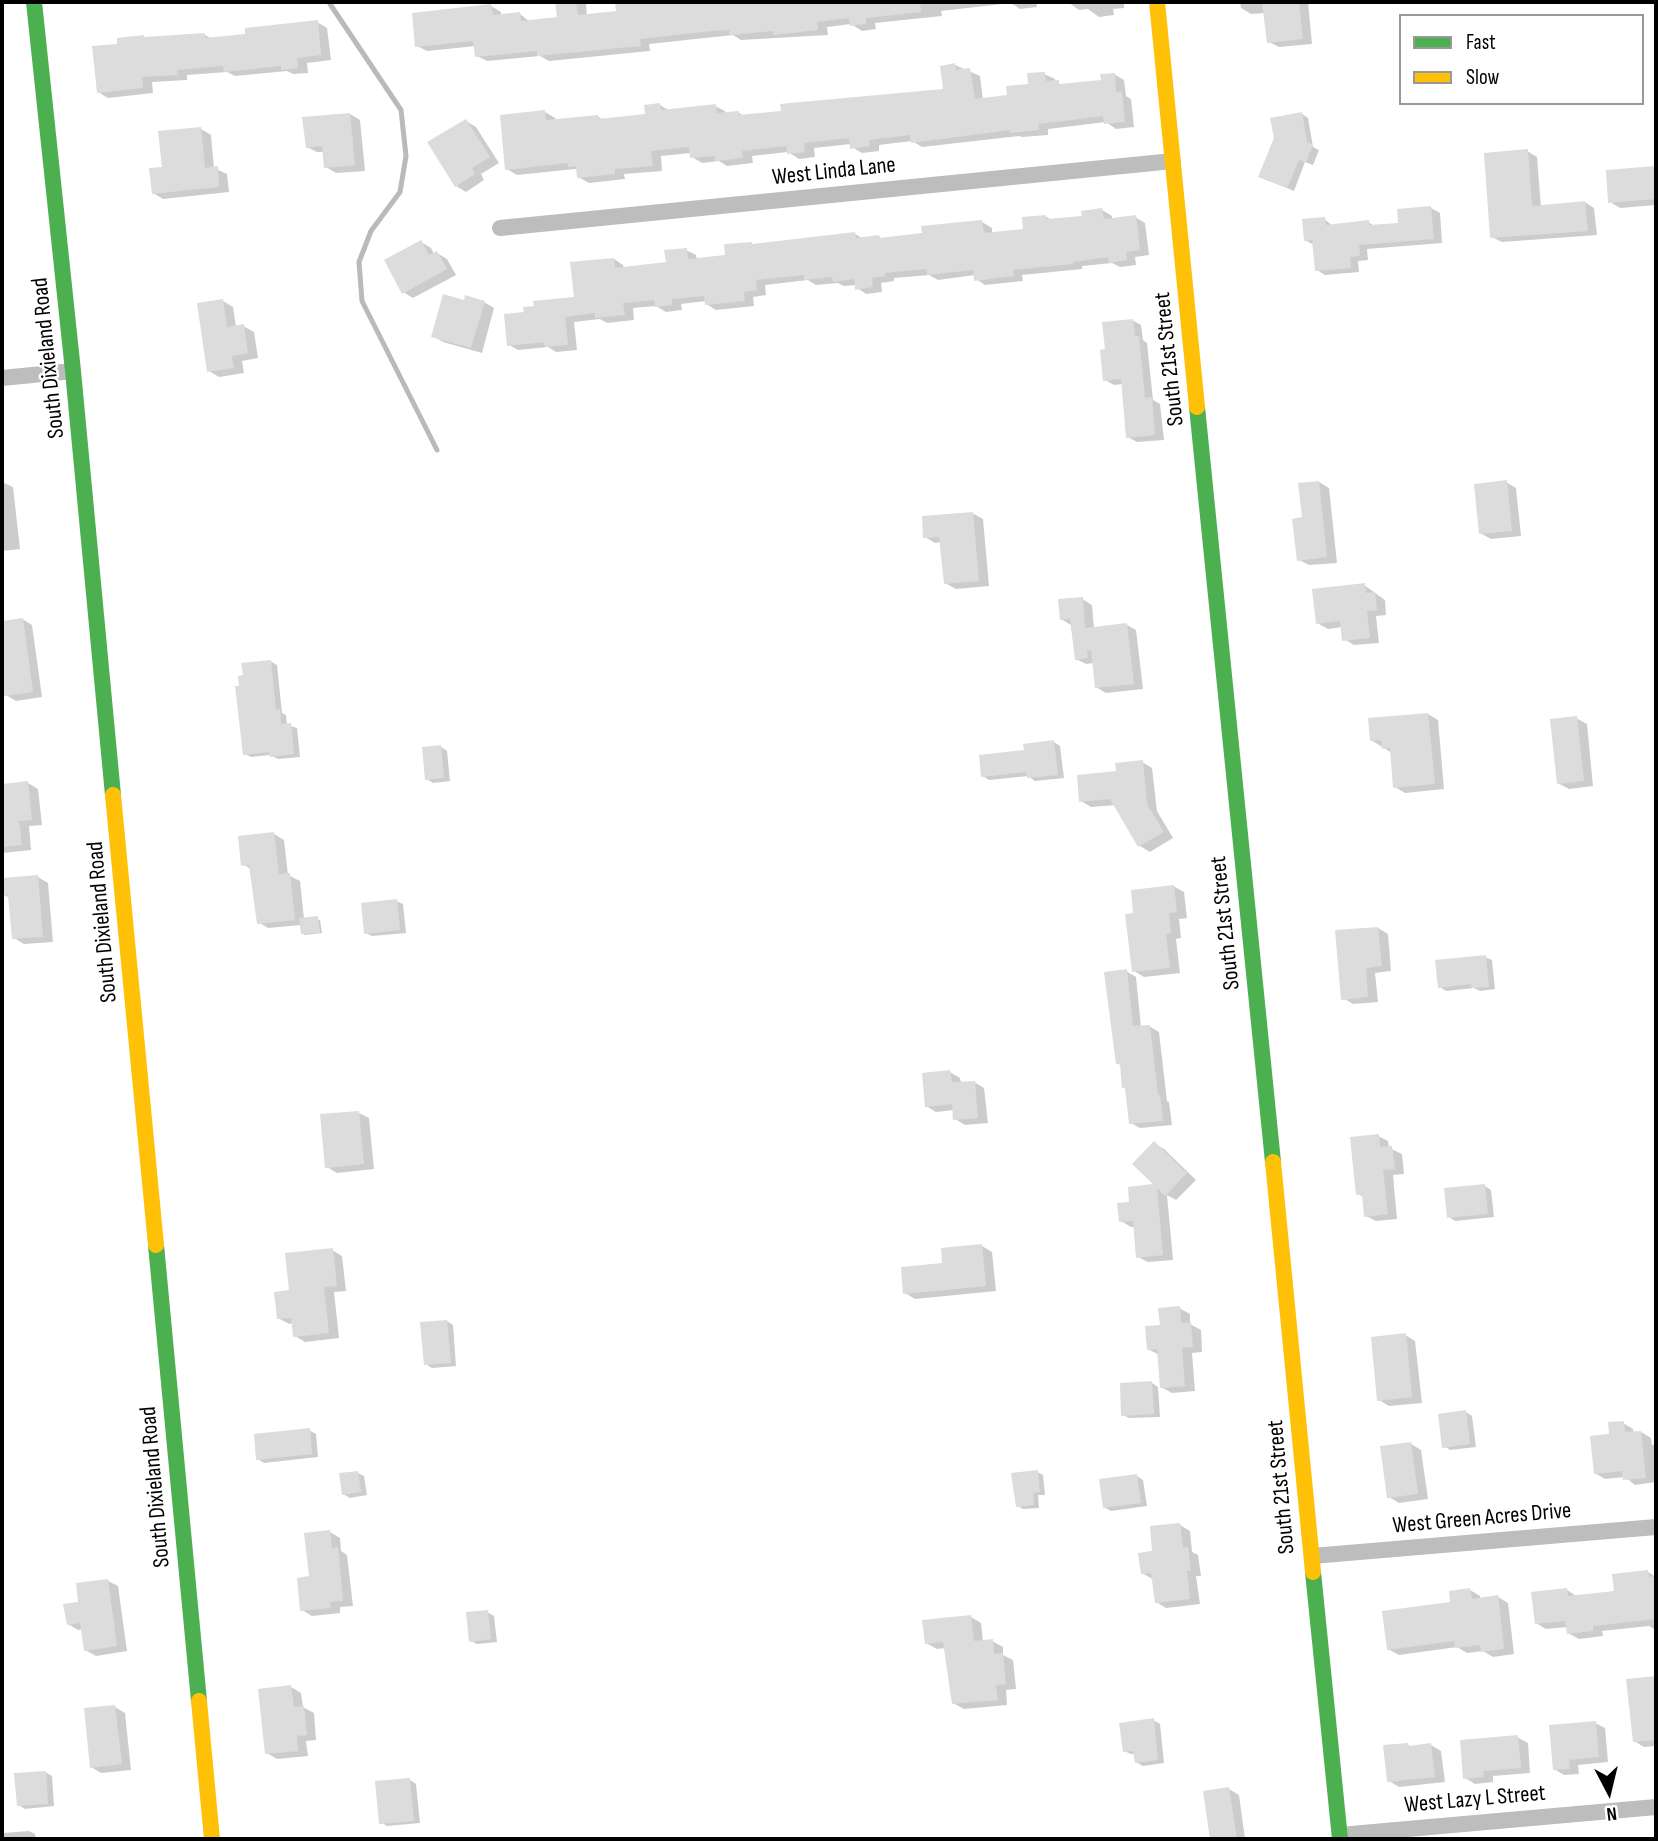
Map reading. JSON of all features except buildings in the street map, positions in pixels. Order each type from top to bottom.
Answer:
[{"type":"street","name":"South Dixieland Road","points":[[34,2],[73,371],[212,1839]]},
{"type":"street","name":"South 21st Street","points":[[1157,2],[1340,1837]]},
{"type":"street","name":"West Linda Lane","points":[[500,229],[1173,161]]},
{"type":"street","points":[[2,378],[73,371]]},
{"type":"street","name":"West Green Acres Drive","points":[[1312,1556],[1656,1527]]},
{"type":"street","name":"West Lazy L Street","points":[[1340,1837],[1656,1807]]},
{"type":"waterway","points":[[330,4],[401,110],[406,156],[400,192],[371,231],[359,262],[362,301],[437,450]]},
{"type":"traffic: fast","points":[[34,2],[73,371],[113,795]]},
{"type":"traffic: fast","points":[[1197,407],[1273,1162]]},
{"type":"traffic: fast","points":[[156,1245],[199,1701]]},
{"type":"traffic: fast","points":[[1313,1572],[1340,1839]]},
{"type":"traffic: slow","points":[[1157,2],[1197,407]]},
{"type":"traffic: slow","points":[[113,795],[156,1245]]},
{"type":"traffic: slow","points":[[1273,1162],[1313,1572]]},
{"type":"traffic: slow","points":[[199,1701],[212,1839]]}]
